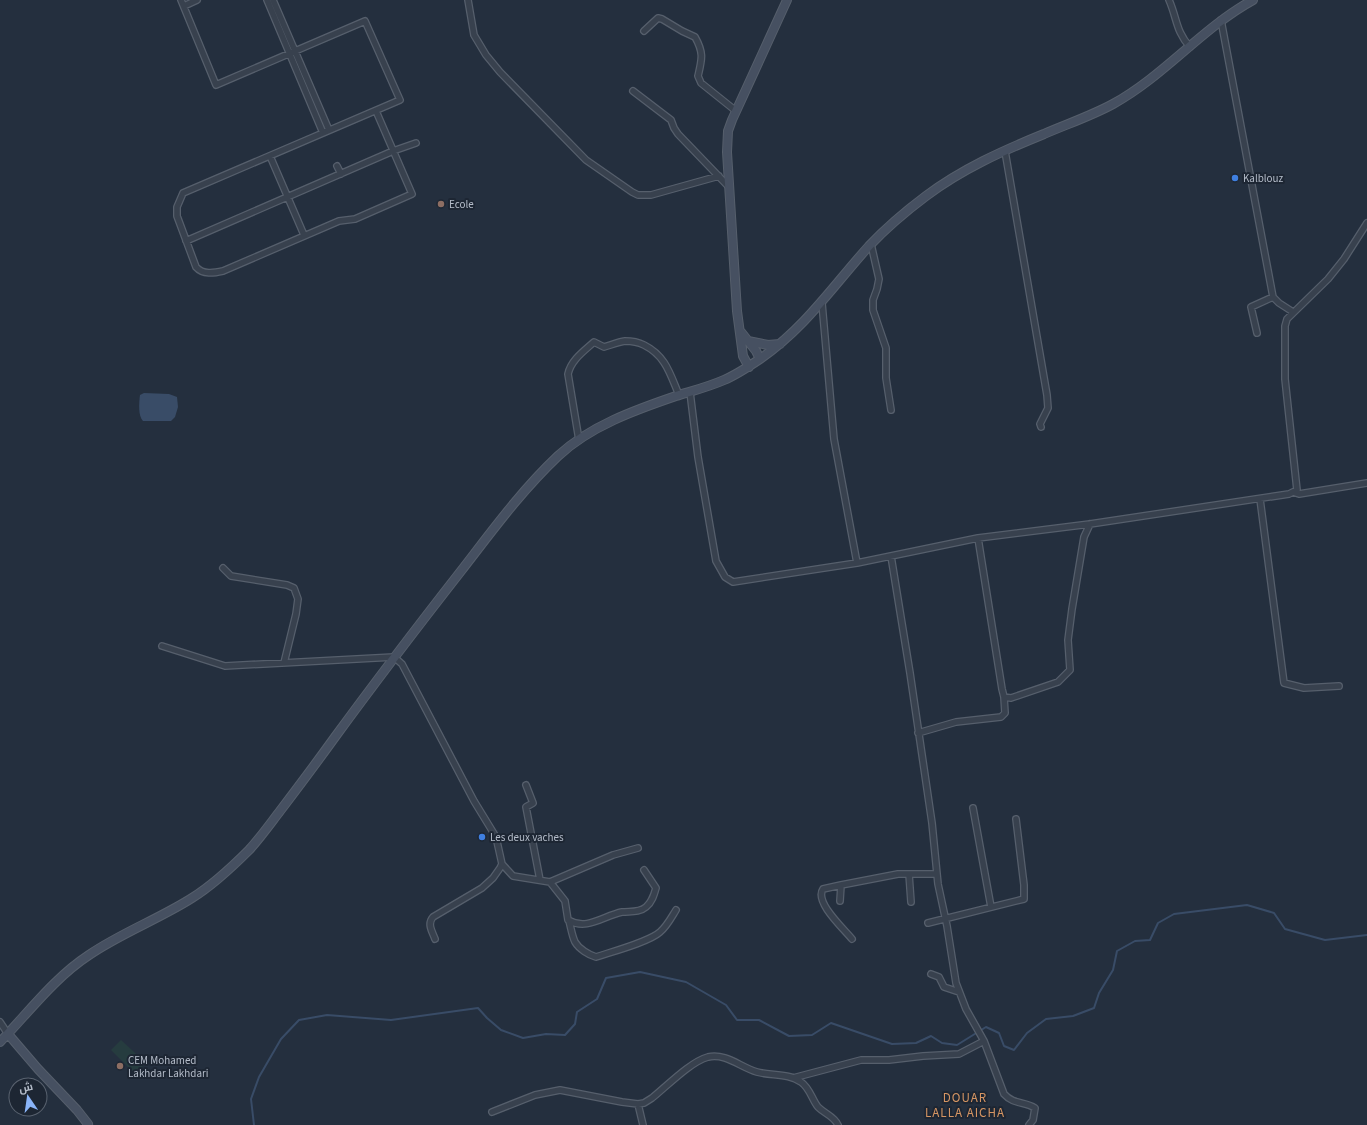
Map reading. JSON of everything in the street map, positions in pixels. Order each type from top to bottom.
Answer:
[{"type":"main road","points":[[760,359],[745,344],[740,332],[737,311],[728,186],[727,142],[732,120],[787,0]]},
{"type":"main road","points":[[0,1042],[43,994],[66,972],[88,955],[191,899],[221,877],[252,847],[394,657],[513,503],[558,456],[596,429],[629,414],[722,381],[749,367],[781,344],[808,318],[871,244],[925,197],[963,172],[1005,150],[1110,106],[1149,80],[1221,20],[1253,0]]},
{"type":"main road","points":[[745,344],[781,344]]},
{"type":"main road","points":[[745,344],[745,362],[749,367]]},
{"type":"main road","points":[[737,374],[745,344]]},
{"type":"main road","points":[[8,1034],[38,1069],[77,1110],[88,1125]]},
{"type":"street","points":[[197,0],[182,3],[216,85],[364,21],[400,100],[183,194],[178,202],[176,212],[196,267],[199,270],[210,273],[223,271],[304,235],[339,221],[355,218],[412,194],[376,111]]},
{"type":"street","points":[[267,0],[329,130]]},
{"type":"street","points":[[273,0],[323,133]]},
{"type":"street","points":[[468,0],[474,35],[486,55],[500,72],[586,160],[638,195],[651,195],[719,176]]},
{"type":"street","points":[[1169,0],[1179,32],[1190,47]]},
{"type":"street","points":[[644,31],[658,18],[682,32],[695,37],[702,52],[698,76],[701,83],[736,111]]},
{"type":"street","points":[[1221,20],[1273,296],[1279,303],[1293,312]]},
{"type":"street","points":[[633,91],[671,120],[678,134],[728,186]]},
{"type":"street","points":[[186,241],[394,151],[416,143]]},
{"type":"street","points":[[1005,150],[1047,395],[1048,408],[1040,424],[1041,427]]},
{"type":"street","points":[[270,156],[304,235]]},
{"type":"street","points":[[337,166],[341,174]]},
{"type":"street","points":[[690,392],[698,457],[716,561],[725,577],[733,582],[857,563],[978,538],[1090,524],[1289,494],[1297,490],[1285,379],[1285,334],[1287,319],[1328,279],[1344,259],[1367,223]]},
{"type":"street","points":[[871,244],[879,279],[873,310],[886,348],[886,378],[891,410]]},
{"type":"street","points":[[1257,333],[1251,307],[1273,296]]},
{"type":"street","points":[[822,303],[834,438],[857,563]]},
{"type":"street","points":[[579,440],[568,374],[570,367],[577,357],[594,342],[604,347],[624,341],[634,342],[653,349],[666,365],[679,395]]},
{"type":"street","points":[[1293,492],[1299,494],[1367,483]]},
{"type":"street","points":[[1260,499],[1284,683],[1304,688],[1339,686]]},
{"type":"street","points":[[1004,697],[1011,698],[1058,682],[1070,670],[1068,640],[1072,609],[1084,537],[1090,524]]},
{"type":"street","points":[[918,733],[956,722],[1001,717],[1005,713],[1004,697],[978,538]]},
{"type":"street","points":[[891,556],[932,823],[937,874],[956,983],[966,1009],[984,1041],[1004,1094],[1009,1099],[1035,1108],[1033,1120],[1030,1125]]},
{"type":"street","points":[[223,568],[231,576],[287,585],[294,588],[298,599],[296,614],[284,663]]},
{"type":"street","points":[[162,646],[225,666],[394,657],[402,664],[474,801],[496,837],[502,864],[513,876],[550,882],[613,855],[638,848]]},
{"type":"street","points":[[526,785],[533,802],[526,807],[540,880]]},
{"type":"street","points":[[974,808],[991,907]]},
{"type":"street","points":[[928,922],[1024,899],[1024,885],[1016,819]]},
{"type":"street","points":[[435,939],[430,925],[431,918],[482,888],[493,878],[502,864]]},
{"type":"street","points":[[568,920],[574,924],[591,924],[621,912],[636,912],[646,907],[653,897],[656,888],[644,870]]},
{"type":"street","points":[[852,939],[824,906],[821,898],[823,890],[898,874],[937,874]]},
{"type":"street","points":[[909,874],[911,902]]},
{"type":"street","points":[[550,882],[565,901],[568,920],[576,943],[589,955],[596,957],[646,940],[659,933],[670,921],[676,910]]},
{"type":"street","points":[[840,901],[841,885]]},
{"type":"street","points":[[931,974],[940,977],[944,987],[959,992]]},
{"type":"street","points":[[0,1022],[8,1034]]},
{"type":"street","points":[[793,1078],[862,1060],[889,1060],[959,1054],[984,1041]]},
{"type":"street","points":[[492,1112],[535,1095],[560,1090],[622,1102],[638,1104],[644,1103],[697,1062],[709,1057],[721,1056],[756,1072],[793,1078],[802,1082],[818,1106],[835,1119],[838,1125]]},
{"type":"street","points":[[638,1104],[642,1125]]},
{"type":"green space","points":[[121,1040],[146,1063],[135,1074],[111,1050]]},
{"type":"water","points":[[144,393],[169,394],[177,397],[178,407],[175,417],[171,421],[143,421],[140,416],[139,405],[140,395]]},
{"type":"waterway","points":[[254,1125],[251,1099],[259,1077],[281,1039],[299,1020],[327,1015],[391,1020],[478,1008],[501,1030],[523,1038],[546,1034],[565,1035],[575,1024],[577,1012],[597,999],[606,978],[640,972],[686,982],[726,1005],[737,1020],[759,1020],[789,1036],[812,1035],[831,1023],[892,1044],[916,1043],[931,1036],[942,1043],[957,1045],[986,1027],[999,1033],[1004,1046],[1014,1050],[1027,1033],[1046,1019],[1073,1016],[1094,1008],[1099,993],[1113,970],[1117,951],[1135,941],[1150,940],[1158,923],[1174,914],[1247,905],[1274,913],[1285,929],[1325,940],[1367,935]]},
{"type":"place","name":"Kalblouz","points":[[1235,178]]},
{"type":"place","name":"Ecole","points":[[441,204]]},
{"type":"place","name":"Les deux vaches","points":[[482,837]]},
{"type":"place","name":"CEM Mohamed Lakhdar Lakhdari","points":[[120,1066]]},
{"type":"district","name":"DOUAR LALLA AICHA","points":[[965,1106]]}]
